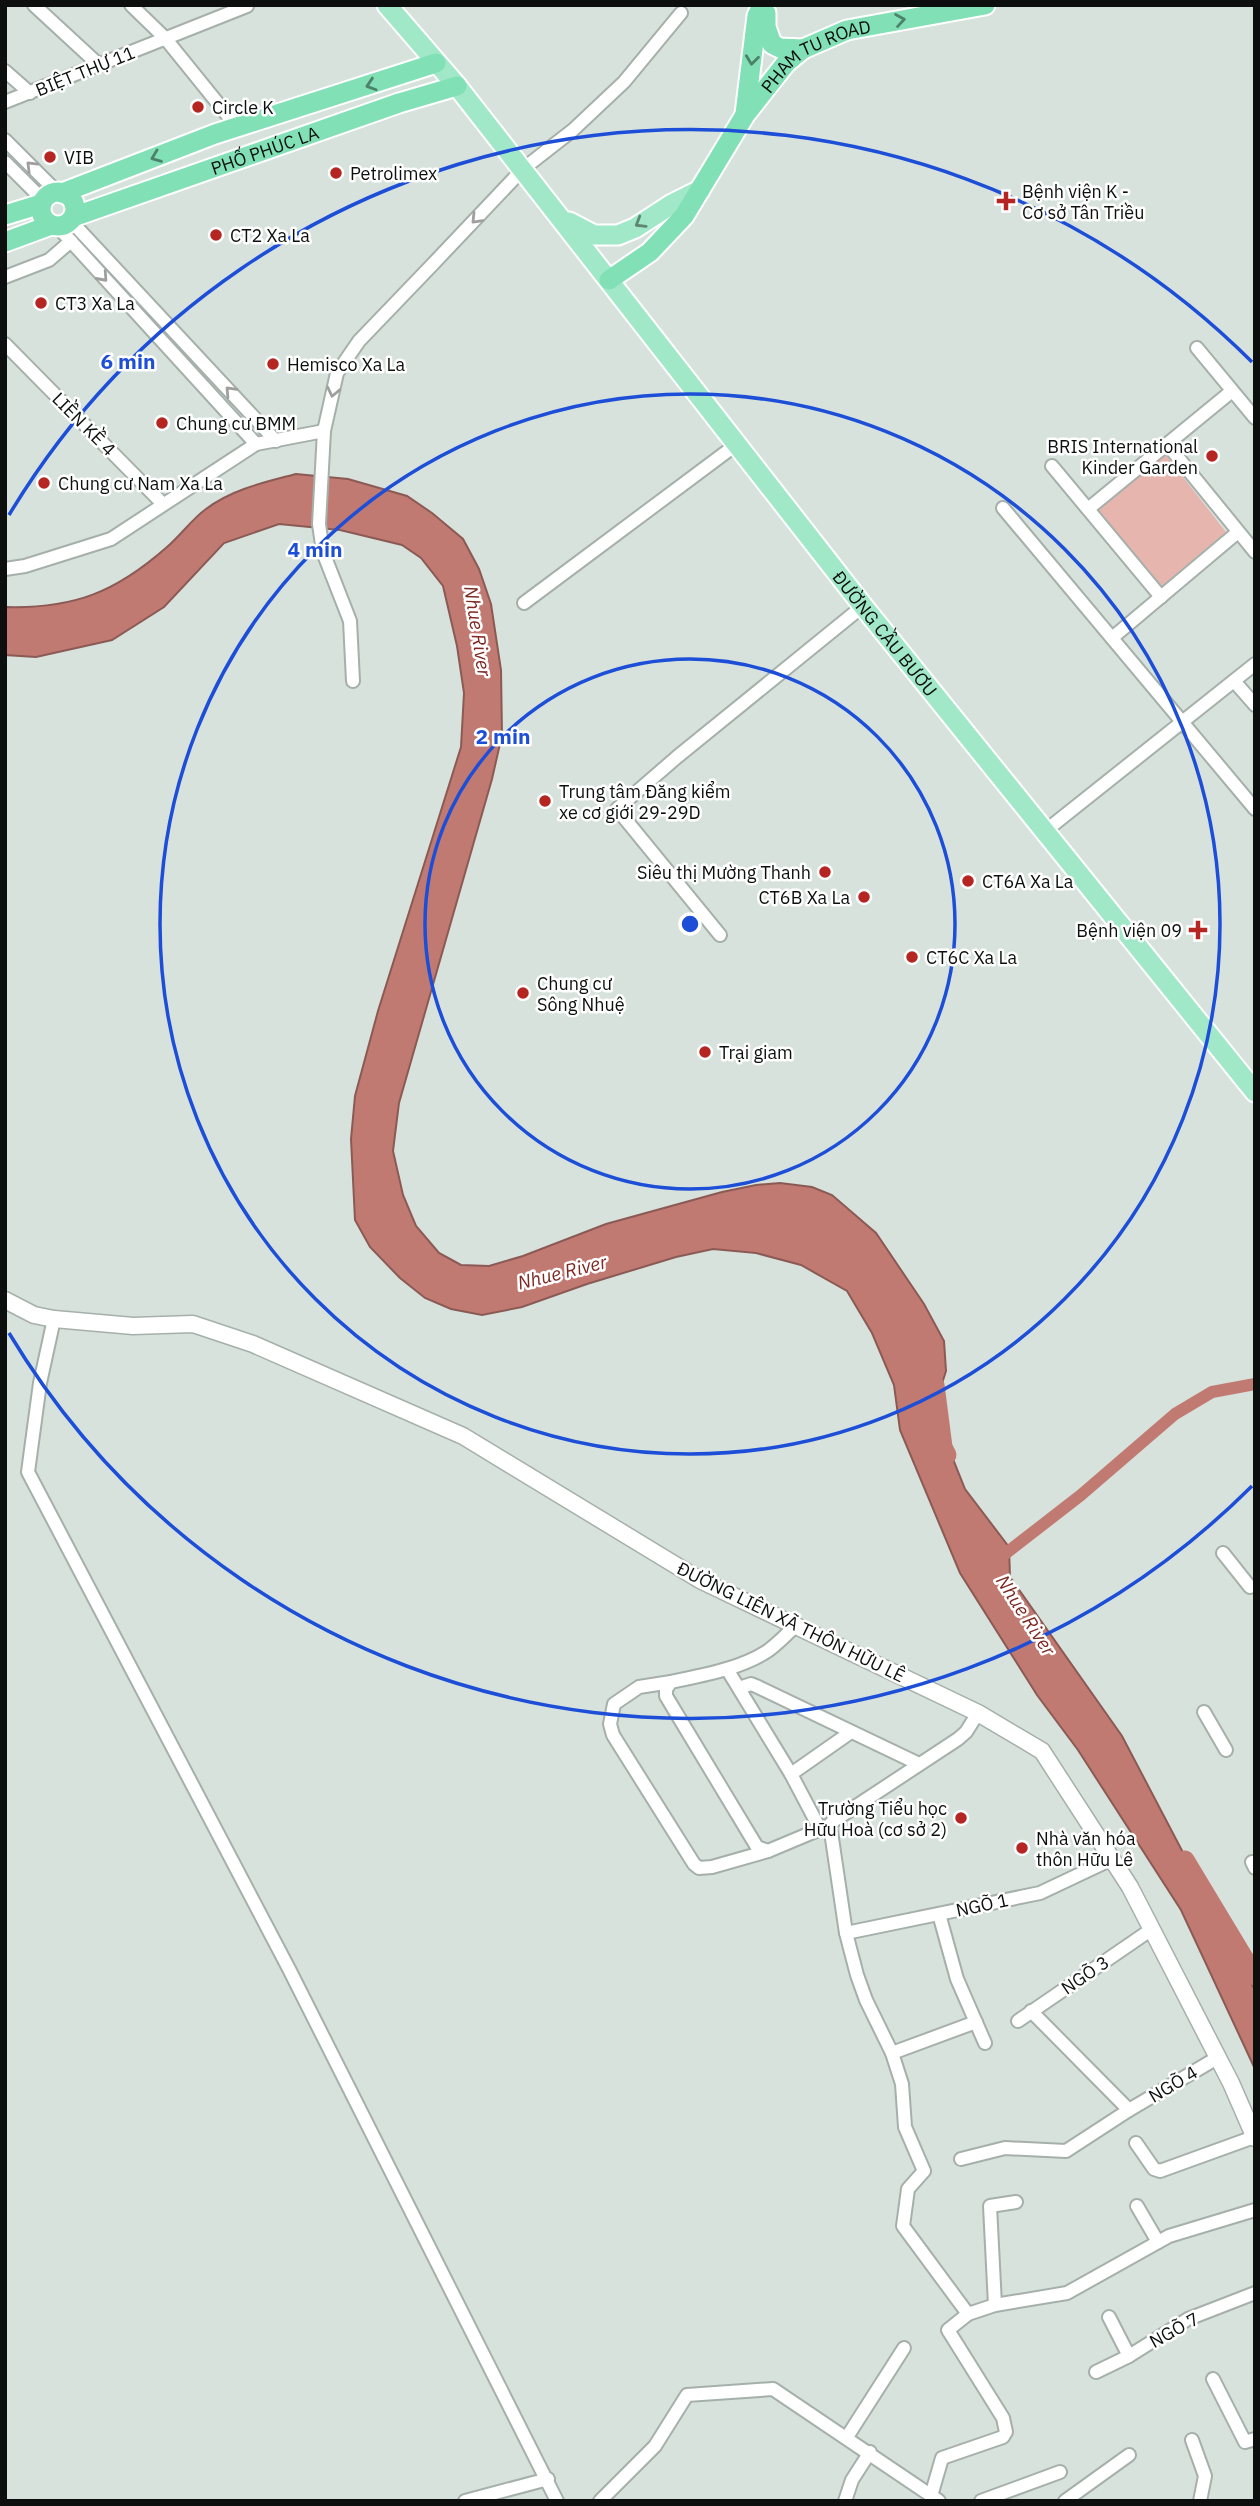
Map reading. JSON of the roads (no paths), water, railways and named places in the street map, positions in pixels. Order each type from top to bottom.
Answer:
[{"type":"highway","name":"PHAM TU ROAD","points":[[745,116],[757,16],[762,5]]},
{"type":"highway","points":[[768,5],[766,27],[772,44],[780,48],[803,49]]},
{"type":"highway","name":"PHAM TU ROAD","points":[[609,280],[650,253],[684,216],[745,116],[786,63],[803,49],[847,30],[985,5]]},
{"type":"highway","name":"PHỐ PHÚC LA","points":[[5,215],[237,127],[436,63]]},
{"type":"highway","name":"PHỐ PHÚC LA","points":[[5,242],[399,103],[457,86]]},
{"type":"highway","points":[[68,195],[74,205],[63,222],[42,216],[51,197],[68,195]]},
{"type":"main road","name":"ĐƯỜNG CẦU BƯƠU","points":[[387,5],[457,86],[863,606],[1255,1092]]},
{"type":"main road","points":[[559,215],[585,232],[594,235],[618,235],[700,190]]},
{"type":"street","points":[[34,5],[99,65]]},
{"type":"street","points":[[131,5],[165,38],[237,127]]},
{"type":"street","name":"BIỆT THỰ 11","points":[[5,102],[247,6]]},
{"type":"street","points":[[353,681],[350,621],[323,552],[319,524],[324,431],[337,373],[359,341],[523,170],[573,130],[624,82],[681,13]]},
{"type":"street","points":[[5,71],[30,93]]},
{"type":"street","points":[[5,140],[51,197]]},
{"type":"street","points":[[5,162],[51,197]]},
{"type":"street","points":[[63,222],[71,241],[256,444]]},
{"type":"street","points":[[63,222],[276,441]]},
{"type":"street","points":[[5,278],[49,260],[71,241]]},
{"type":"street","name":"LIỀN KỀ 4","points":[[5,344],[163,504]]},
{"type":"street","points":[[1197,348],[1255,418]]},
{"type":"street","points":[[1088,509],[1232,391]]},
{"type":"street","points":[[5,569],[25,566],[111,539],[256,444],[324,431]]},
{"type":"street","points":[[524,603],[737,444]]},
{"type":"street","points":[[1167,444],[1255,552]]},
{"type":"street","points":[[1052,466],[1161,597]]},
{"type":"street","points":[[1003,508],[1255,809]]},
{"type":"street","points":[[1112,638],[1238,532]]},
{"type":"street","points":[[720,935],[617,809],[686,749],[863,606]]},
{"type":"street","points":[[1044,832],[1255,664]]},
{"type":"street","points":[[1234,681],[1255,705]]},
{"type":"street","name":"ĐƯỜNG LIÊN XÃ THÔN HỮU LÊ","points":[[5,1300],[34,1315],[54,1319],[133,1326],[193,1324],[253,1344],[463,1436],[700,1580],[978,1713],[1042,1751],[1130,1887],[1254,2137]]},
{"type":"street","points":[[54,1319],[40,1383],[27,1472],[289,1969],[557,2501]]},
{"type":"street","points":[[1223,1553],[1253,1588]]},
{"type":"street","points":[[796,1626],[769,1650],[727,1669],[639,1687],[614,1704],[610,1724],[613,1735],[699,1868],[712,1867],[768,1851],[825,1827],[958,1739],[978,1713]]},
{"type":"street","points":[[727,1669],[825,1827],[856,1975],[892,2053],[902,2084],[905,2127],[923,2171],[908,2189],[903,2226],[968,2314]]},
{"type":"street","points":[[671,1682],[666,1689],[666,1696],[754,1844],[768,1851]]},
{"type":"street","points":[[739,1688],[756,1686],[919,1764]]},
{"type":"street","points":[[1203,1712],[1226,1750]]},
{"type":"street","points":[[791,1774],[851,1732]]},
{"type":"street","name":"NGÕ 1","points":[[846,1933],[1040,1893],[1112,1859]]},
{"type":"street","points":[[939,1914],[957,1979],[985,2043]]},
{"type":"street","name":"NGÕ 3","points":[[1018,2021],[1152,1929]]},
{"type":"street","points":[[1031,2011],[1129,2110]]},
{"type":"street","points":[[892,2053],[976,2022]]},
{"type":"street","name":"NGÕ 4","points":[[961,2159],[1005,2148],[1066,2151],[1217,2058]]},
{"type":"street","points":[[1136,2143],[1154,2169],[1160,2171],[1254,2137]]},
{"type":"street","points":[[995,2305],[990,2206],[1016,2202]]},
{"type":"street","points":[[1136,2206],[1158,2242]]},
{"type":"street","points":[[600,2501],[655,2446],[687,2395],[773,2389],[935,2498],[942,2458],[1003,2437],[1006,2432],[1003,2418],[948,2330],[968,2314],[995,2305],[1068,2293],[1169,2236],[1255,2210]]},
{"type":"street","name":"NGÕ 7","points":[[1096,2372],[1129,2356],[1188,2319],[1255,2293]]},
{"type":"street","points":[[1109,2317],[1129,2356]]},
{"type":"street","points":[[847,2437],[904,2348]]},
{"type":"street","points":[[1213,2379],[1250,2440]]},
{"type":"street","points":[[1192,2440],[1205,2476],[1200,2501]]},
{"type":"street","points":[[845,2501],[852,2480],[870,2452]]},
{"type":"street","points":[[1065,2501],[1129,2455]]},
{"type":"street","points":[[981,2501],[1060,2472]]},
{"type":"street","points":[[465,2501],[548,2479]]},
{"type":"water","points":[[296,474],[348,479],[407,496],[463,539],[479,569],[491,604],[501,670],[502,735],[492,779],[399,1103],[393,1151],[403,1195],[416,1226],[439,1253],[461,1265],[489,1266],[606,1224],[722,1192],[780,1183],[812,1187],[832,1195],[876,1233],[924,1304],[944,1341],[946,1371],[940,1390],[937,1419],[965,1489],[1009,1547],[1010,1577],[1122,1736],[1255,1990],[1255,2069],[1181,1910],[1078,1750],[1037,1695],[960,1573],[900,1430],[894,1385],[872,1333],[847,1291],[801,1265],[756,1253],[713,1249],[676,1257],[587,1284],[522,1307],[482,1315],[451,1309],[425,1298],[400,1278],[370,1247],[355,1220],[351,1139],[355,1096],[378,1011],[461,747],[464,693],[457,646],[443,586],[421,558],[402,545],[340,530],[279,524],[224,543],[164,607],[112,640],[36,657],[5,655],[5,607],[52,605],[93,595],[130,576],[148,563],[216,502],[250,487]]},
{"type":"waterway","points":[[996,1561],[1081,1495],[1175,1414],[1212,1392],[1255,1384]]},
{"type":"waterway","name":"Nhue River","points":[[935,1385],[943,1447],[947,1455]]},
{"type":"waterway","name":"Nhue River","points":[[1185,1860],[1255,1976]]},
{"type":"place","name":"Circle K","points":[[198,107]]},
{"type":"place","name":"VIB","points":[[50,157]]},
{"type":"place","name":"Petrolimex","points":[[336,173]]},
{"type":"place","name":"Bệnh viện K - Cơ sở Tân Triều","points":[[1006,201]]},
{"type":"place","name":"CT2 Xa La","points":[[216,235]]},
{"type":"place","name":"CT3 Xa La","points":[[41,303]]},
{"type":"place","name":"Hemisco Xa La","points":[[273,364]]},
{"type":"place","name":"Chung cư BMM","points":[[162,423]]},
{"type":"place","name":"BRIS International Kinder Garden","points":[[1212,456]]},
{"type":"place","name":"Chung cư Nam Xa La","points":[[44,483]]},
{"type":"place","name":"Trung tâm Đăng kiểm xe cơ giới 29-29D","points":[[545,801]]},
{"type":"place","name":"Siêu thị Mường Thanh","points":[[825,872]]},
{"type":"place","name":"CT6A Xa La","points":[[968,881]]},
{"type":"place","name":"CT6B Xa La","points":[[864,897]]},
{"type":"place","name":"Bệnh viện 09","points":[[1198,930]]},
{"type":"place","name":"CT6C Xa La","points":[[912,957]]},
{"type":"place","name":"Chung cư Sông Nhuệ","points":[[523,993]]},
{"type":"place","name":"Trại giam","points":[[705,1052]]},
{"type":"place","name":"Trường Tiểu học Hữu Hoà (cơ sở 2)","points":[[961,1818]]},
{"type":"place","name":"Nhà văn hóa thôn Hữu Lê","points":[[1022,1848]]}]
